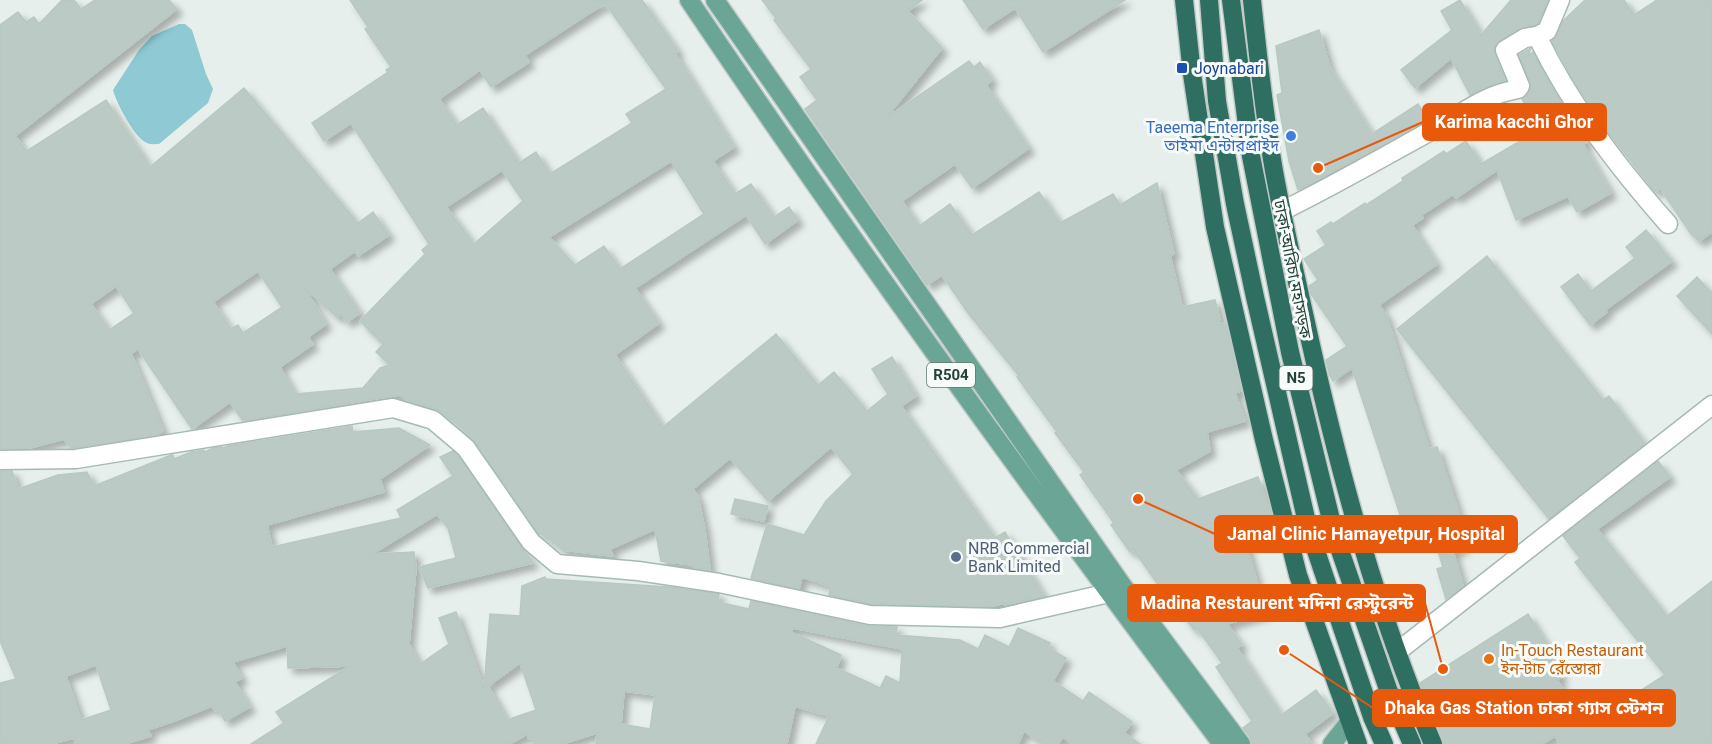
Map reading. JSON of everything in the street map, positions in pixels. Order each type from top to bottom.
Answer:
[{"type":"highway","points":[[1184,0],[1192,74],[1215,227],[1264,440],[1298,575],[1358,744]]},
{"type":"highway","name":"N5","points":[[1209,0],[1217,101],[1235,204],[1305,515],[1372,717],[1384,744]]},
{"type":"highway","name":"ঢাকা-আরিচা মহাসড়ক","points":[[1232,0],[1251,156],[1296,375],[1335,536],[1388,689],[1412,744]]},
{"type":"highway","points":[[1252,0],[1260,86],[1274,173],[1323,399],[1346,490],[1397,652],[1433,744]]},
{"type":"main road","name":"R504","points":[[689,0],[790,150],[1116,589],[1241,744]]},
{"type":"main road","name":"R504","points":[[715,0],[1222,744]]},
{"type":"main road","points":[[1560,0],[1542,34],[1556,74],[1580,113],[1636,189],[1668,224]]},
{"type":"main road","points":[[1282,211],[1440,126],[1481,100],[1518,89],[1520,86],[1505,50],[1525,38],[1542,34]]},
{"type":"main road","points":[[1397,652],[1712,405]]},
{"type":"main road","points":[[0,460],[76,459],[393,408],[433,420],[466,448],[531,542],[557,564],[638,571],[719,583],[870,615],[999,618],[1116,589]]},
{"type":"main road","points":[[1332,744],[1350,721]]},
{"type":"water","points":[[179,24],[185,24],[192,30],[213,89],[208,103],[159,144],[148,144],[131,126],[113,90],[139,50],[152,36]]},
{"type":"building","points":[[62,0],[75,1],[81,9],[95,0],[169,0],[177,9],[15,136],[27,151],[106,100],[150,167],[244,88],[358,223],[373,212],[389,235],[358,256],[355,251],[330,269],[360,313],[347,322],[341,314],[337,317],[304,287],[326,324],[308,337],[313,344],[280,367],[295,394],[363,388],[380,368],[390,365],[376,352],[383,344],[360,321],[425,254],[422,250],[429,244],[351,123],[324,141],[312,123],[388,72],[386,70],[391,67],[365,29],[368,27],[350,0],[642,0],[678,51],[675,53],[734,147],[713,161],[735,194],[751,184],[774,217],[789,207],[798,220],[765,244],[746,215],[635,288],[659,323],[615,355],[663,427],[776,334],[818,385],[834,372],[867,411],[888,394],[872,369],[892,357],[916,396],[901,406],[995,538],[1005,532],[1044,596],[990,607],[871,604],[829,595],[830,586],[802,577],[799,589],[751,578],[767,524],[804,535],[826,501],[853,474],[831,447],[768,501],[730,458],[693,489],[698,497],[705,530],[710,570],[693,568],[693,565],[661,561],[655,529],[610,549],[613,556],[564,550],[539,534],[475,442],[437,409],[412,402],[399,395],[243,421],[230,402],[192,429],[138,349],[131,353],[163,431],[157,435],[75,448],[71,448],[64,439],[30,448],[0,449],[0,25],[18,12],[26,22],[34,17],[39,24]],"holes":[[[605,3],[666,89],[626,114],[632,123],[550,174],[536,152],[519,163],[483,108],[457,125],[439,99],[480,70],[491,87],[529,62],[525,55]],[[671,161],[704,214],[620,269],[604,246],[575,265],[549,237]],[[502,170],[523,201],[474,244],[446,207]],[[258,271],[282,307],[243,333],[238,325],[231,329],[213,302]],[[116,286],[134,313],[109,330],[91,304]]]},
{"type":"building","points":[[762,0],[922,0],[908,11],[942,48],[886,118],[969,61],[974,67],[980,62],[992,80],[986,85],[1029,148],[972,188],[955,164],[902,201],[919,226],[950,204],[972,235],[1039,192],[1060,223],[1113,194],[1120,205],[1157,183],[1174,254],[1170,255],[1182,307],[1215,300],[1221,325],[1226,324],[1241,391],[1235,393],[1245,421],[1207,432],[1210,451],[1176,470],[1198,499],[1258,477],[1273,521],[1246,531],[1247,535],[1244,537],[1266,613],[1227,624],[1242,645],[1237,648],[1281,715],[1316,690],[1333,713],[1305,734],[1312,744],[1252,744],[1243,728],[1252,721],[1216,667],[1222,663],[1197,628],[1194,630],[1166,592],[1164,593],[1133,549],[1130,552],[1111,525],[1114,523],[1080,475],[1084,472],[1017,377],[1019,376],[968,313],[942,275],[927,285],[805,109],[817,100],[800,77],[811,69]]},
{"type":"building","points":[[963,0],[1125,0],[1043,52],[1015,8],[983,29]]},
{"type":"building","points":[[1460,0],[1481,35],[1511,0],[1548,0],[1538,23],[1519,28],[1495,45],[1494,54],[1505,80],[1470,95],[1451,58],[1415,88],[1401,70],[1452,30],[1441,11]]},
{"type":"building","points":[[1585,0],[1624,0],[1634,15],[1657,0],[1712,0],[1712,232],[1699,241],[1691,234],[1660,188],[1655,192],[1605,128],[1574,81],[1552,41],[1563,21]]},
{"type":"building","points":[[1319,30],[1330,68],[1372,134],[1418,104],[1428,120],[1298,190],[1289,161],[1277,95],[1282,93],[1276,46]]},
{"type":"building","points":[[1531,48],[1528,56],[1533,52],[1555,93],[1587,142],[1583,144],[1611,193],[1577,212],[1568,196],[1516,220],[1497,170],[1456,198],[1453,194],[1421,215],[1423,218],[1412,225],[1437,264],[1379,305],[1386,315],[1429,449],[1437,447],[1462,523],[1455,526],[1463,548],[1453,551],[1463,586],[1446,599],[1437,569],[1443,567],[1429,523],[1405,530],[1352,368],[1333,381],[1330,376],[1326,360],[1347,346],[1311,294],[1309,286],[1318,280],[1304,259],[1326,245],[1317,231],[1331,222],[1333,224],[1365,203],[1366,205],[1444,151],[1446,154],[1466,141],[1481,164],[1539,130],[1522,99],[1531,87],[1519,55]]},
{"type":"building","points":[[1646,230],[1672,261],[1605,310],[1607,312],[1590,325],[1561,287],[1578,274],[1591,291],[1635,258],[1626,247]]},
{"type":"building","points":[[1487,256],[1603,400],[1609,396],[1645,444],[1549,519],[1397,329]]},
{"type":"building","points":[[1697,277],[1712,293],[1712,334],[1677,296]]},
{"type":"building","points":[[352,426],[353,432],[399,428],[430,445],[380,479],[384,492],[267,525],[272,547],[401,518],[397,510],[453,476],[440,457],[453,451],[533,563],[428,588],[419,567],[456,558],[448,528],[437,514],[372,554],[414,552],[416,568],[409,644],[420,664],[449,644],[439,618],[456,612],[484,688],[490,614],[520,616],[522,586],[545,577],[546,579],[669,587],[719,594],[718,602],[749,609],[751,601],[868,626],[897,627],[896,635],[960,640],[978,649],[985,635],[1009,647],[1018,628],[1050,643],[1048,648],[1066,658],[1053,681],[1083,701],[1089,692],[1132,722],[1124,733],[1140,744],[1073,744],[1063,737],[1058,744],[1043,744],[1024,731],[1018,744],[816,744],[829,716],[795,706],[787,744],[596,744],[597,733],[562,744],[534,744],[532,738],[529,739],[527,734],[510,744],[251,744],[284,723],[276,712],[350,666],[288,668],[287,646],[233,662],[242,678],[235,682],[250,707],[225,721],[218,709],[215,711],[212,706],[148,730],[151,736],[125,744],[76,744],[74,738],[51,744],[0,744],[0,683],[16,679],[0,641],[0,471],[12,471],[18,489],[58,475],[87,472],[94,486],[171,455],[174,459],[191,452],[204,450],[205,452],[213,448]],"holes":[[[793,628],[902,649],[900,683],[886,676],[880,688],[837,668],[841,655],[791,632]],[[520,663],[536,710],[507,720],[488,686]],[[96,665],[111,710],[81,720],[66,676]],[[624,691],[655,695],[650,729],[621,724]]]},
{"type":"building","points":[[1658,461],[1670,477],[1597,529],[1667,616],[1712,581],[1712,744],[1560,744],[1555,736],[1542,744],[1444,744],[1420,683],[1528,614],[1546,643],[1542,645],[1562,677],[1557,680],[1587,725],[1665,675],[1575,562],[1580,558],[1563,536]]},
{"type":"building","points":[[735,499],[768,506],[764,521],[731,514]]},
{"type":"place","name":"Joynabari","points":[[1182,68]]},
{"type":"place","name":"Taeema Enterprise তাইমা এন্টারপ্রাইদ","points":[[1291,136]]},
{"type":"place","name":"Karima kacchi Ghor","points":[[1318,168]]},
{"type":"place","name":"Jamal Clinic Hamayetpur, Hospital","points":[[1138,499]]},
{"type":"place","name":"NRB Commercial Bank Limited","points":[[956,557]]},
{"type":"place","name":"Dhaka Gas Station ঢাকা গ্যাস স্টেশন","points":[[1284,650]]},
{"type":"place","name":"In-Touch Restaurant ইন-টাচ রেঁস্তোরা","points":[[1489,659]]},
{"type":"place","name":"Madina Restaurent মদিনা রেস্টুরেন্ট","points":[[1443,669]]}]
